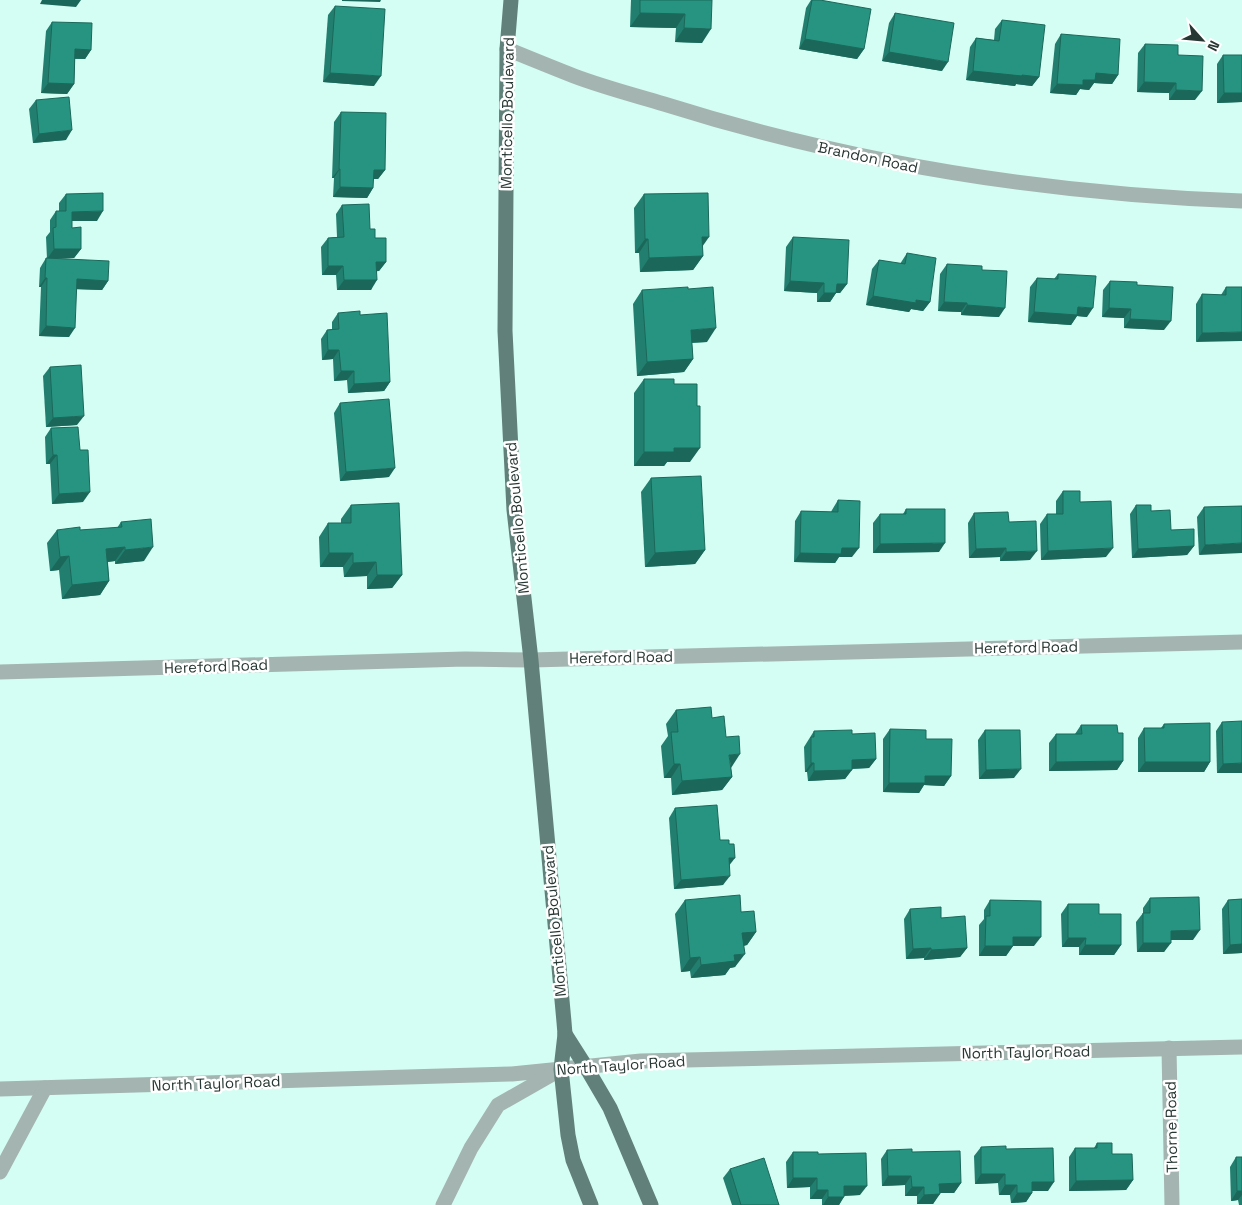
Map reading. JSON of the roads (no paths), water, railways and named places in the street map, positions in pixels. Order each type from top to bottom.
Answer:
[{"type":"main road","name":"Monticello Boulevard","points":[[511,0],[507,49],[505,331],[514,510],[531,660],[565,1034],[561,1069],[568,1135],[572,1160],[591,1205]]},
{"type":"main road","name":"Monticello Boulevard","points":[[565,1034],[586,1067],[619,1128],[651,1205]]},
{"type":"street","name":"Brandon Road","points":[[507,49],[576,76],[696,114],[833,150],[914,167],[1012,182],[1098,192],[1242,201]]},
{"type":"street","name":"Hereford Road","points":[[0,672],[465,659],[531,660],[1242,642]]},
{"type":"street","name":"North Taylor Road","points":[[0,1089],[512,1074],[642,1061],[1242,1046]]},
{"type":"street","name":"Thorne Road","points":[[1169,1048],[1172,1205]]},
{"type":"street","points":[[443,1205],[471,1148],[498,1105],[561,1069]]},
{"type":"street","points":[[0,1172],[44,1088]]}]
